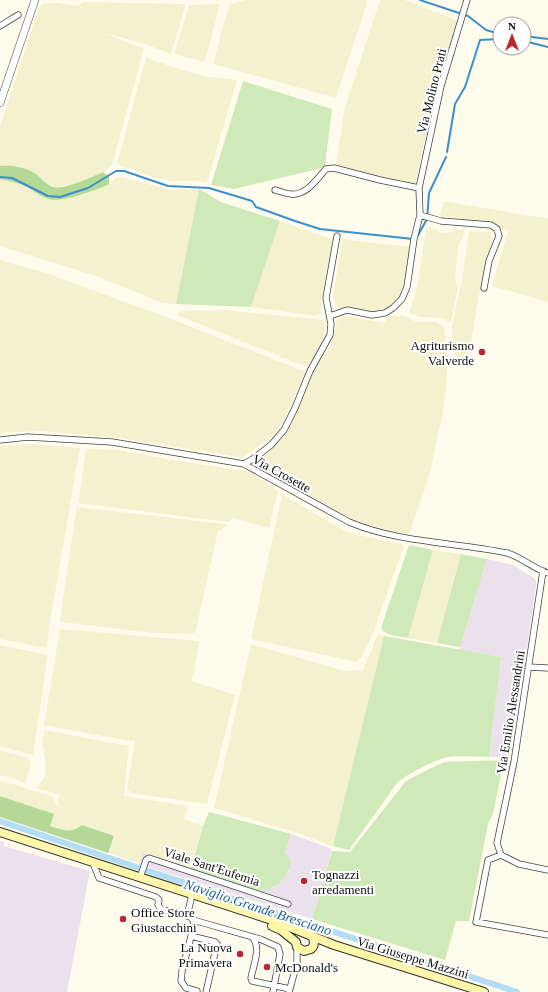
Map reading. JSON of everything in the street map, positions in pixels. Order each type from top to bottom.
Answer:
[{"type":"main road","points":[[0,832],[93,863],[141,875],[192,895],[275,921],[308,934],[314,940],[311,949],[304,951],[281,930],[233,908]]},
{"type":"main road","points":[[297,944],[298,937],[308,934]]},
{"type":"main road","name":"Via Giuseppe Mazzini","points":[[308,934],[334,945],[484,992]]},
{"type":"main road","name":"Via Giuseppe Mazzini","points":[[311,949],[334,945]]},
{"type":"street","points":[[0,103],[35,0]]},
{"type":"street","name":"Via Molino Prati","points":[[330,316],[347,310],[372,315],[385,312],[394,308],[402,299],[407,287],[414,239],[420,215],[419,188],[441,86],[467,0]]},
{"type":"street","points":[[0,26],[18,16]]},
{"type":"street","points":[[275,190],[290,194],[300,194],[310,187],[326,169],[329,168],[419,188]]},
{"type":"street","points":[[420,215],[441,221],[491,225],[498,229],[499,236],[490,261],[484,288]]},
{"type":"street","points":[[244,464],[271,445],[284,430],[310,371],[330,335],[331,324],[326,298],[338,236]]},
{"type":"street","name":"Via Crosette","points":[[0,440],[28,437],[112,442],[244,464],[349,522],[362,527],[407,538],[509,554],[545,572]]},
{"type":"street","name":"Via Emilio Alessandrini","points":[[501,855],[497,843],[514,762],[528,667],[545,572]]},
{"type":"street","points":[[528,667],[548,668]]},
{"type":"street","points":[[548,870],[519,864],[501,855],[488,860],[476,922],[548,935]]},
{"type":"street","name":"Viale Sant'Eufemia","points":[[141,875],[145,862],[150,858],[288,904]]},
{"type":"street","points":[[93,863],[99,878],[156,897],[159,900],[158,905],[161,909],[187,916],[193,920],[260,939],[278,947],[280,951],[273,989]]},
{"type":"street","points":[[187,916],[192,895]]},
{"type":"street","points":[[193,920],[194,925],[182,971],[181,981],[186,988],[197,992]]},
{"type":"street","points":[[191,936],[215,942],[217,944],[206,992]]},
{"type":"street","points":[[252,937],[257,946],[252,980],[273,989],[290,991],[298,957],[297,944]]},
{"type":"street","points":[[257,946],[263,943],[268,943]]},
{"type":"street","points":[[296,969],[311,949]]},
{"type":"shaded area","points":[[247,0],[368,0],[336,98],[213,64],[229,4]]},
{"type":"shaded area","points":[[380,0],[405,0],[458,21],[436,87],[415,185],[351,170],[336,163],[345,107]]},
{"type":"shaded area","points":[[83,2],[186,4],[171,54],[145,44],[105,33],[144,49],[112,165],[103,172],[88,179],[71,185],[55,187],[34,173],[8,166],[0,166],[0,126],[39,7],[43,4],[57,3],[79,6]]},
{"type":"shaded area","points":[[220,4],[205,62],[174,54],[189,5]]},
{"type":"shaded area","points":[[146,57],[204,76],[237,80],[207,183],[198,181],[172,181],[155,178],[117,164]]},
{"type":"shaded area","points":[[117,177],[171,190],[199,189],[176,304],[162,303],[96,276],[0,246],[0,179],[26,187],[49,199],[109,184]]},
{"type":"shaded area","points":[[444,201],[548,218],[548,302],[492,286],[508,231],[496,224],[440,216]]},
{"type":"shaded area","points":[[280,221],[334,239],[322,299],[321,313],[316,316],[251,307]]},
{"type":"shaded area","points":[[428,227],[439,232],[448,233],[454,229],[465,231],[458,247],[455,280],[458,287],[451,323],[442,318],[420,317],[409,313],[417,288],[426,230]]},
{"type":"shaded area","points":[[469,231],[489,232],[493,240],[478,300],[467,367],[455,359],[452,325],[461,285]]},
{"type":"shaded area","points":[[342,239],[410,247],[405,287],[400,299],[393,306],[376,314],[346,308],[338,308],[333,298]]},
{"type":"shaded area","points":[[0,260],[49,274],[174,320],[306,372],[282,423],[274,435],[243,457],[119,438],[39,431],[0,433]]},
{"type":"shaded area","points":[[224,310],[326,320],[325,333],[321,348],[307,366],[177,315],[179,311]]},
{"type":"shaded area","points":[[347,316],[385,323],[387,317],[405,316],[417,322],[436,322],[444,327],[448,360],[443,412],[429,477],[409,534],[358,523],[255,464],[255,457],[279,442],[285,436],[291,425],[311,375],[330,346],[334,337],[337,319]]},
{"type":"shaded area","points":[[30,444],[80,448],[50,622],[47,648],[0,639],[0,446]]},
{"type":"shaded area","points":[[86,449],[118,450],[251,472],[278,491],[269,528],[233,518],[228,522],[78,503]]},
{"type":"shaded area","points":[[282,494],[345,531],[404,546],[374,630],[362,657],[357,662],[251,639]]},
{"type":"shaded area","points":[[77,507],[226,524],[227,526],[218,531],[195,634],[152,633],[62,622],[60,619]]},
{"type":"shaded area","points":[[433,550],[461,554],[437,643],[408,638]]},
{"type":"shaded area","points":[[487,559],[513,565],[534,578],[536,581],[526,655],[508,757],[489,757],[501,657],[459,650]]},
{"type":"shaded area","points":[[60,629],[200,641],[192,681],[235,695],[207,804],[131,793],[127,789],[135,740],[129,741],[44,725]]},
{"type":"shaded area","points":[[378,634],[384,636],[333,846],[294,832],[214,808],[251,644],[345,671],[363,670]]},
{"type":"shaded area","points":[[0,645],[48,655],[33,755],[0,746]]},
{"type":"shaded area","points":[[44,730],[129,746],[124,796],[188,806],[184,819],[203,826],[191,869],[143,852],[139,864],[108,853],[114,836],[76,830],[65,831],[50,826],[53,814],[0,796],[0,780],[54,797],[56,805],[58,805],[59,795],[37,788],[45,776],[45,758],[42,743]]},
{"type":"shaded area","points":[[0,750],[28,758],[31,765],[26,783],[0,775]]},
{"type":"shaded area","points":[[291,834],[332,849],[312,919],[139,864],[142,852],[252,889],[273,888],[282,881],[289,871],[285,853]]},
{"type":"shaded area","points":[[0,841],[5,842],[4,846],[90,871],[67,992],[0,992]]},
{"type":"green space","points":[[243,81],[332,109],[325,166],[322,168],[234,189],[211,185]]},
{"type":"green space","points":[[0,166],[14,166],[23,168],[36,174],[53,187],[64,187],[71,185],[103,172],[109,177],[109,184],[70,198],[54,200],[40,195],[27,187],[0,179]]},
{"type":"green space","points":[[199,189],[221,202],[280,221],[251,307],[176,304]]},
{"type":"green space","points":[[409,545],[433,550],[408,638],[386,633],[381,628]]},
{"type":"green space","points":[[461,554],[487,559],[460,647],[437,643]]},
{"type":"green space","points":[[384,636],[501,657],[489,757],[460,756],[444,758],[426,765],[407,776],[397,783],[349,850],[333,846]]},
{"type":"green space","points":[[504,760],[493,814],[488,824],[469,921],[456,921],[445,960],[312,919],[332,851],[350,852],[406,781],[445,762]]},
{"type":"green space","points":[[0,796],[54,814],[50,826],[63,830],[74,830],[82,825],[114,836],[108,853],[0,817]]},
{"type":"green space","points":[[209,812],[291,834],[285,853],[290,858],[290,864],[287,873],[276,886],[264,890],[257,890],[191,869],[203,826]]},
{"type":"waterway","points":[[420,0],[468,16],[486,30],[492,32]]},
{"type":"waterway","points":[[532,37],[548,39]]},
{"type":"waterway","points":[[447,152],[455,104],[465,87],[480,40],[492,39]]},
{"type":"waterway","points":[[532,43],[548,47]]},
{"type":"waterway","points":[[417,237],[427,219],[429,193],[446,157]]},
{"type":"waterway","points":[[0,177],[12,178],[48,196],[60,197],[88,188],[116,171],[124,171],[168,186],[209,188],[252,201],[256,207],[320,229],[413,239]]},
{"type":"waterway","name":"Naviglio Grande Bresciano","points":[[0,821],[517,992]]},
{"type":"place","name":"Agriturismo Valverde","points":[[482,352]]},
{"type":"place","name":"Tognazzi arredamenti","points":[[304,881]]},
{"type":"place","name":"Office Store Giustacchini","points":[[123,919]]},
{"type":"place","name":"La Nuova Primavera","points":[[240,954]]},
{"type":"place","name":"McDonald's","points":[[267,967]]}]
